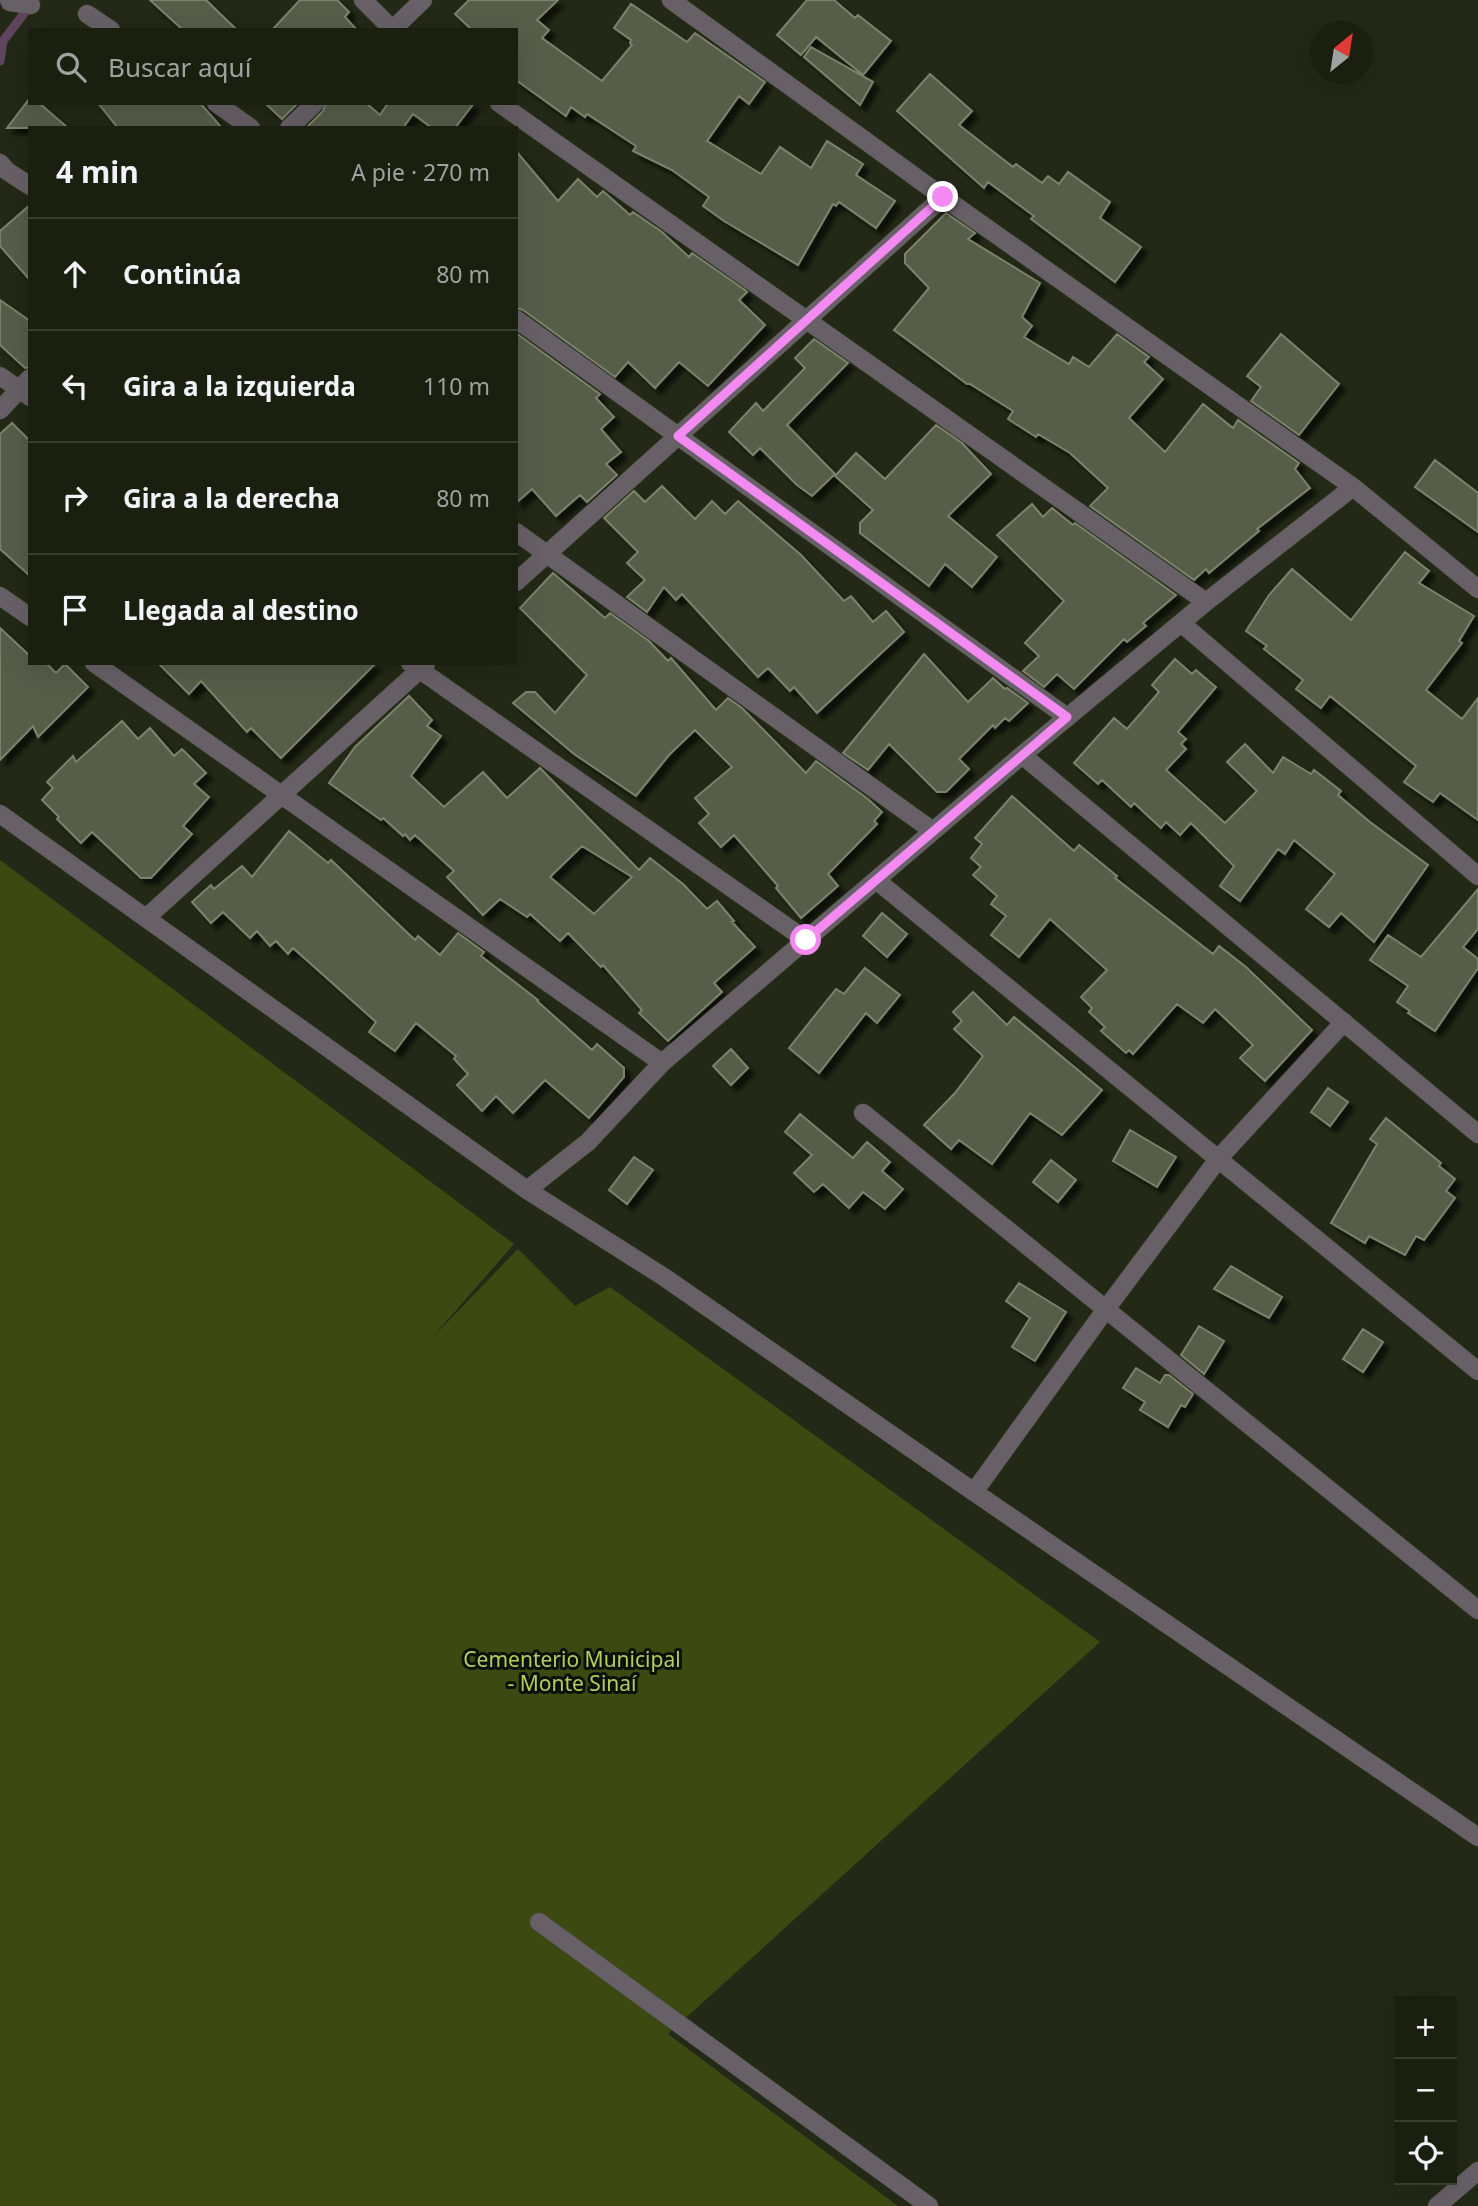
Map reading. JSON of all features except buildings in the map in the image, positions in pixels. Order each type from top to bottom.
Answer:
[{"type":"street","points":[[9,0],[31,5]]},
{"type":"street","points":[[363,0],[390,28]]},
{"type":"street","points":[[394,28],[423,0]]},
{"type":"street","points":[[671,0],[943,197],[1353,487],[1478,589]]},
{"type":"street","points":[[86,14],[108,28]]},
{"type":"street","points":[[219,105],[248,126]]},
{"type":"street","points":[[291,126],[313,105]]},
{"type":"street","points":[[502,105],[1206,603]]},
{"type":"street","points":[[0,163],[28,185]]},
{"type":"street","points":[[518,580],[943,197]]},
{"type":"street","points":[[518,320],[1067,717]]},
{"type":"street","points":[[0,376],[26,388],[0,411]]},
{"type":"street","points":[[527,1190],[588,1142],[662,1063],[1022,755],[1181,623],[1353,487]]},
{"type":"street","points":[[518,535],[933,831]]},
{"type":"street","points":[[0,596],[28,616]]},
{"type":"street","points":[[1181,623],[1478,876]]},
{"type":"street","points":[[97,665],[662,1063]]},
{"type":"street","points":[[146,918],[419,665],[806,940]]},
{"type":"street","points":[[1022,755],[1478,1134]]},
{"type":"street","points":[[0,814],[527,1190],[664,1277],[1478,1837]]},
{"type":"street","points":[[876,880],[1478,1371]]},
{"type":"street","points":[[974,1492],[1105,1309],[1219,1158],[1344,1022]]},
{"type":"street","points":[[863,1113],[1478,1609]]},
{"type":"street","points":[[539,1922],[929,2206]]},
{"type":"street","points":[[1437,2206],[1478,2171]]},
{"type":"green space","name":"Cementerio Municipal - Monte Sinaí","points":[[0,860],[514,1244],[431,1339],[518,1249],[575,1306],[610,1287],[1100,1642],[668,2034],[898,2206],[0,2206]]},
{"type":"waterway","points":[[0,61],[3,41],[32,3]]},
{"type":"route","points":[[806,940],[1067,717],[678,436],[943,197]]}]
